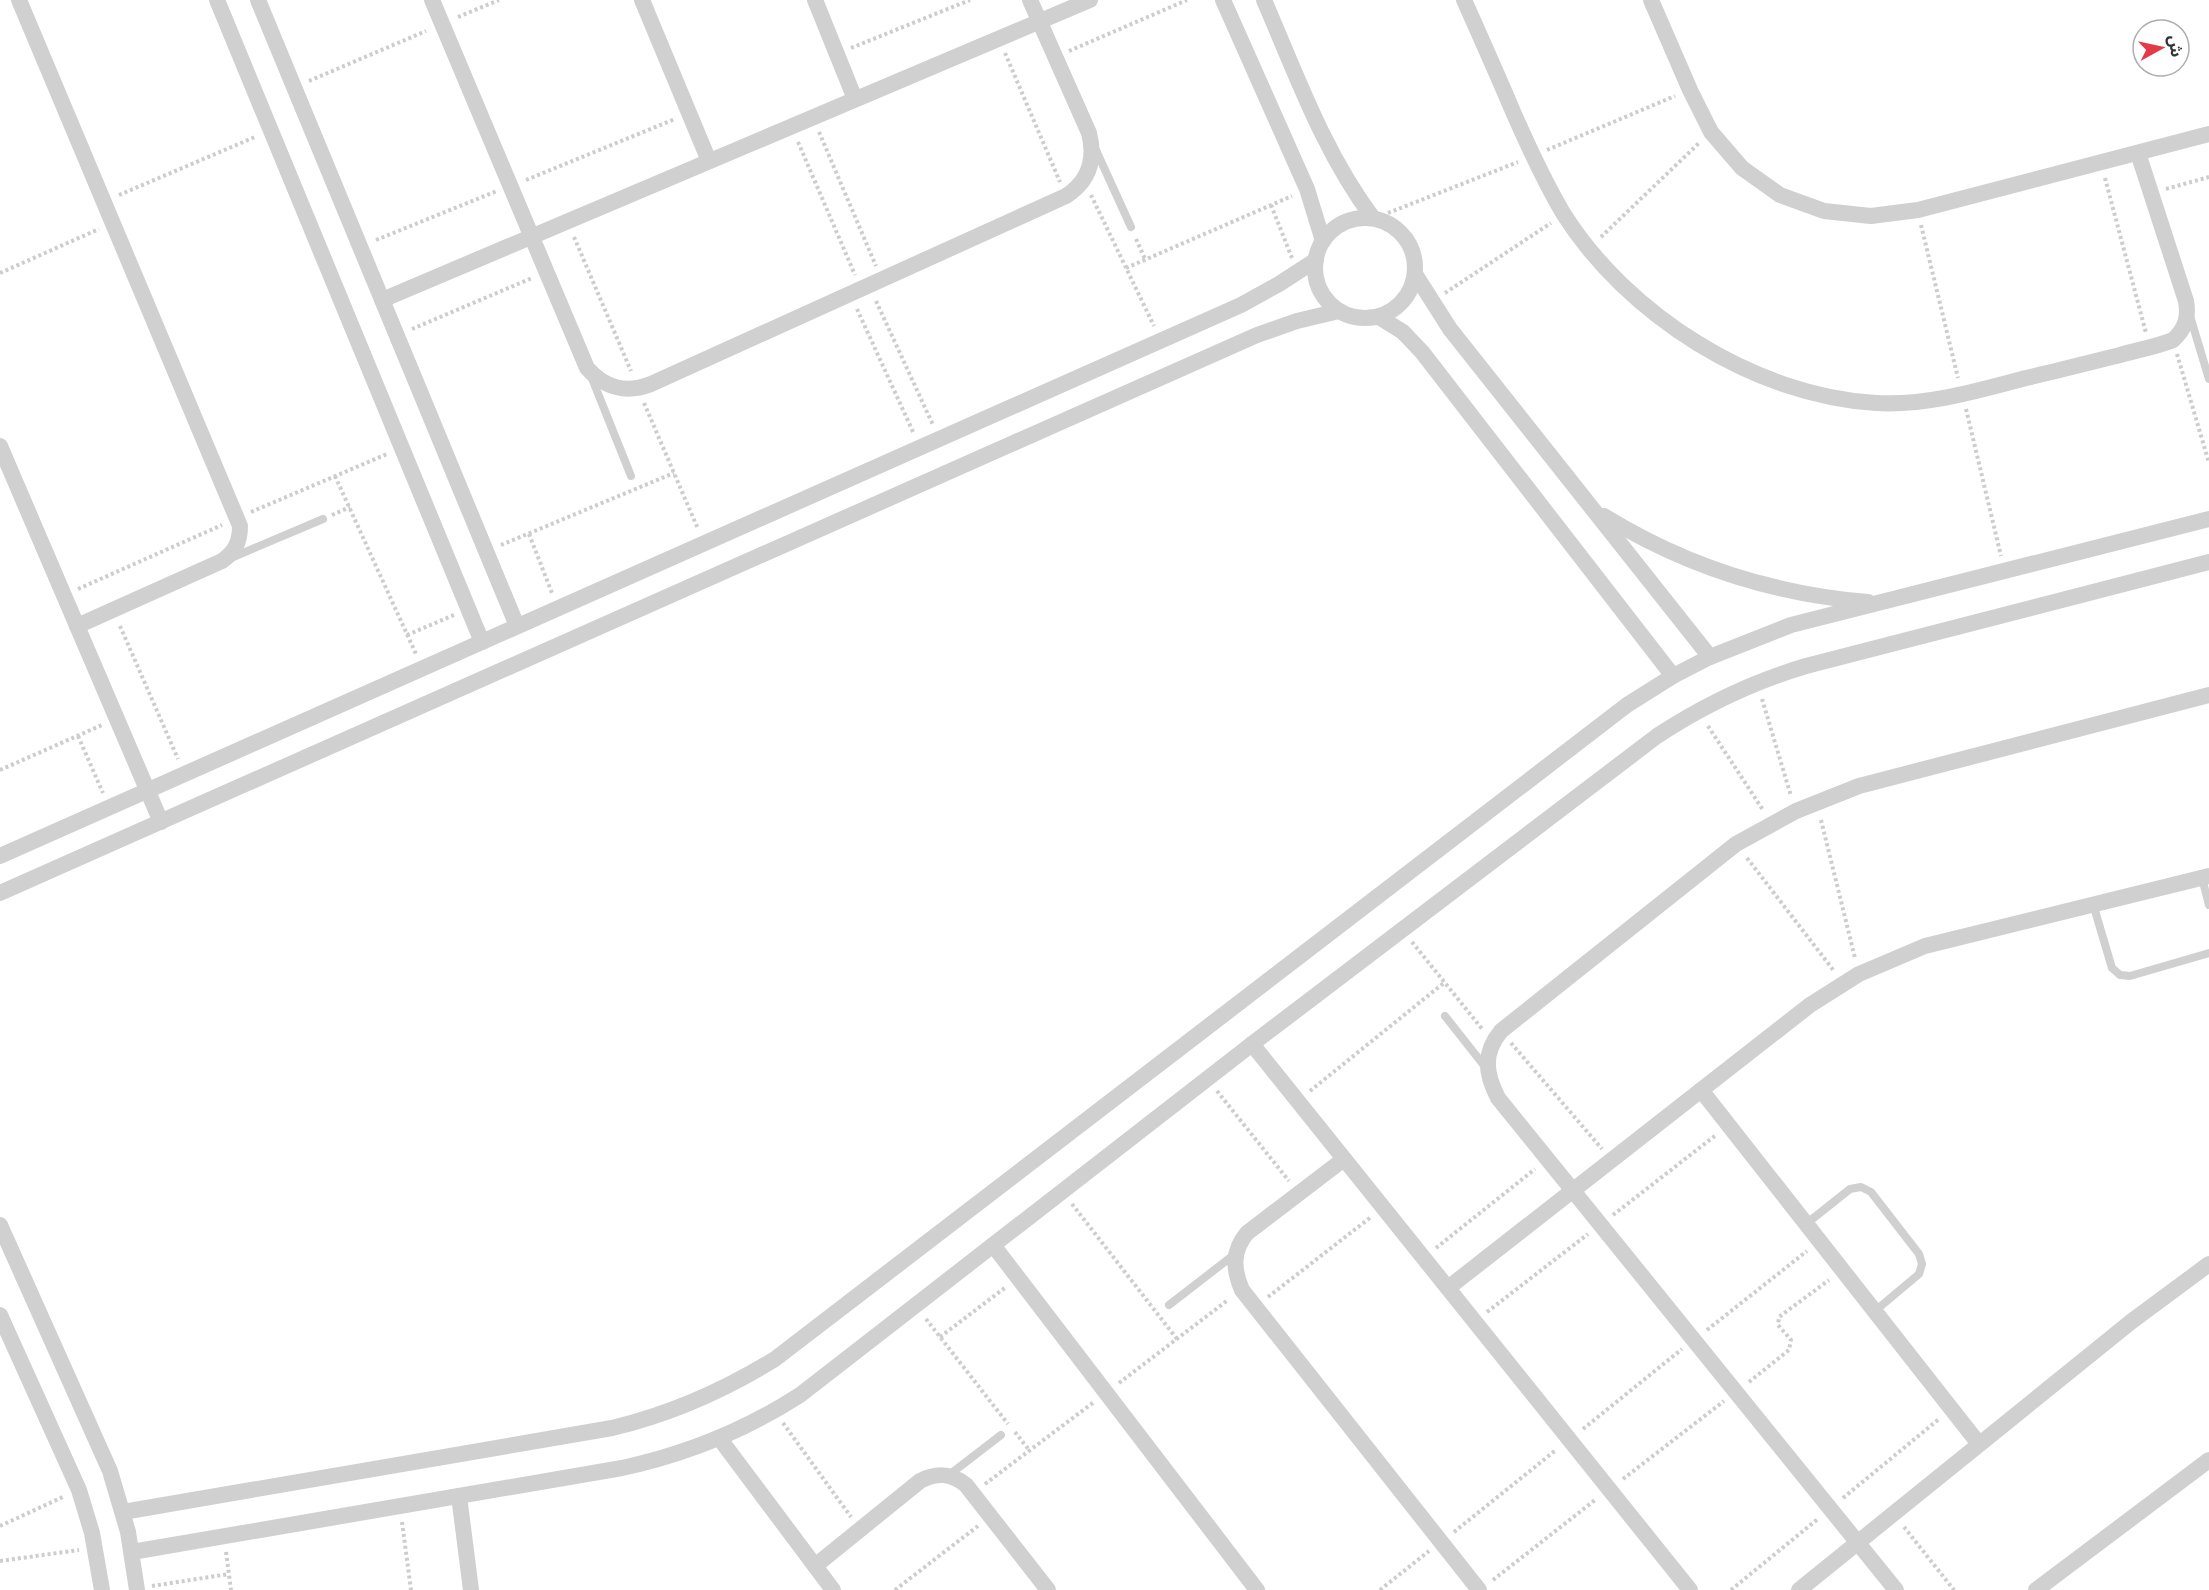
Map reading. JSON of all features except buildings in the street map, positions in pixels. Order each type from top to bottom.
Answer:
[{"type":"street","points":[[19,0],[240,526],[238,542],[229,556],[222,561],[77,626]]},
{"type":"street","points":[[217,0],[482,642]]},
{"type":"street","points":[[258,0],[517,626]]},
{"type":"street","points":[[432,0],[587,368],[605,384],[616,388],[639,389],[1066,196],[1084,180],[1093,158],[1089,134],[1030,0]]},
{"type":"street","points":[[642,0],[709,161]]},
{"type":"street","points":[[815,0],[855,99]]},
{"type":"street","points":[[382,300],[1090,0]]},
{"type":"street","points":[[1223,0],[1307,189],[1323,242]]},
{"type":"street","points":[[1264,0],[1333,158],[1373,218]]},
{"type":"street","points":[[1464,0],[1543,179],[1564,215],[1589,249],[1617,280],[1648,308],[1690,339],[1718,355],[1755,373],[1794,387],[1835,397],[1876,403],[1919,402],[1962,394],[2173,340],[2184,327],[2188,310],[2138,153]]},
{"type":"street","points":[[1651,0],[1711,132],[1742,168],[1780,195],[1824,211],[1871,216],[1918,210],[2209,134]]},
{"type":"street","points":[[1373,218],[1394,226],[1409,243],[1413,253],[1415,274],[1412,289],[1393,311],[1379,317],[1358,318],[1339,311],[1329,304],[1317,283],[1316,260],[1330,232],[1350,220],[1373,218]]},
{"type":"street","points":[[0,856],[1241,305],[1316,260]]},
{"type":"street","points":[[1415,274],[1450,329],[1710,657]]},
{"type":"street","points":[[0,893],[1257,335],[1297,321],[1339,311]]},
{"type":"street","points":[[1379,317],[1403,332],[1422,352],[1673,676]]},
{"type":"street","points":[[1,450],[161,822]]},
{"type":"street","points":[[1593,510],[1660,547],[1731,576],[1805,594],[1881,603]]},
{"type":"street","points":[[123,1512],[612,1428],[669,1412],[724,1389],[775,1359],[1627,705],[1673,676],[1710,657],[1791,625],[2209,519]]},
{"type":"street","points":[[132,1552],[656,1461],[720,1439],[800,1395],[1402,929],[1657,736],[1698,711],[1757,682],[1806,666],[2209,562]]},
{"type":"street","points":[[1896,1590],[1498,1098],[1491,1085],[1488,1056],[1497,1036],[1736,844],[1772,823],[1816,802],[1859,786],[2209,695]]},
{"type":"street","points":[[1448,1288],[1810,1005],[1859,974],[1925,946],[2206,877]]},
{"type":"street","points":[[1252,1044],[1690,1590]]},
{"type":"street","points":[[1701,1090],[1979,1444]]},
{"type":"street","points":[[1344,1159],[1247,1233],[1239,1243],[1234,1267],[1242,1290],[1441,1542],[1484,1586]]},
{"type":"street","points":[[0,1225],[102,1451],[123,1512],[137,1589]]},
{"type":"street","points":[[993,1245],[1257,1590]]},
{"type":"street","points":[[1799,1590],[2132,1321],[2209,1264]]},
{"type":"street","points":[[0,1315],[79,1490],[96,1548],[102,1590]]},
{"type":"street","points":[[720,1439],[833,1590]]},
{"type":"street","points":[[2036,1590],[2209,1460]]},
{"type":"street","points":[[815,1566],[920,1481],[939,1474],[949,1475],[958,1479],[972,1493],[1048,1590]]},
{"type":"street","points":[[459,1496],[471,1590]]},
{"type":"lane","points":[[1089,134],[1131,227]]},
{"type":"lane","points":[[2188,310],[2209,379]]},
{"type":"lane","points":[[587,368],[631,476]]},
{"type":"lane","points":[[222,561],[323,519]]},
{"type":"lane","points":[[2206,877],[2209,905]]},
{"type":"lane","points":[[2093,904],[2112,968],[2120,975],[2130,976],[2209,953]]},
{"type":"lane","points":[[1445,1016],[1488,1071]]},
{"type":"lane","points":[[1806,1224],[1855,1187],[1871,1192],[1920,1254],[1922,1264],[1919,1274],[1875,1311]]},
{"type":"lane","points":[[1169,1305],[1235,1254]]},
{"type":"lane","points":[[949,1475],[1001,1435]]},
{"type":"path","points":[[294,87],[499,0]]},
{"type":"path","points":[[837,54],[970,0]]},
{"type":"path","points":[[1055,57],[1186,0]]},
{"type":"path","points":[[999,39],[1066,196]]},
{"type":"path","points":[[813,118],[866,288],[920,448]]},
{"type":"path","points":[[791,127],[940,439]]},
{"type":"path","points":[[104,201],[271,130]]},
{"type":"path","points":[[1589,249],[1711,132]]},
{"type":"path","points":[[2101,162],[2150,347]]},
{"type":"path","points":[[2151,194],[2209,177]]},
{"type":"path","points":[[1084,180],[1160,341]]},
{"type":"path","points":[[1126,268],[1307,189]]},
{"type":"path","points":[[1271,205],[1298,272]]},
{"type":"path","points":[[1432,302],[1564,215]]},
{"type":"path","points":[[0,273],[113,223]]},
{"type":"path","points":[[1131,227],[1145,259]]},
{"type":"path","points":[[396,335],[547,271]]},
{"type":"path","points":[[2173,340],[2209,463]]},
{"type":"path","points":[[2202,439],[2209,437]]},
{"type":"path","points":[[486,551],[674,473]]},
{"type":"path","points":[[335,476],[422,668]]},
{"type":"path","points":[[529,534],[558,608]]},
{"type":"path","points":[[113,609],[184,774]]},
{"type":"path","points":[[407,635],[468,609]]},
{"type":"path","points":[[1757,682],[1796,811]]},
{"type":"path","points":[[1698,711],[1772,823]]},
{"type":"path","points":[[0,770],[117,719]]},
{"type":"path","points":[[78,736],[109,807]]},
{"type":"path","points":[[1816,802],[1859,974]]},
{"type":"path","points":[[1736,844],[1844,983]]},
{"type":"path","points":[[1402,929],[1445,982],[1611,1159]]},
{"type":"path","points":[[1298,1101],[1445,982]]},
{"type":"path","points":[[1207,1078],[1298,1194]]},
{"type":"path","points":[[1474,1322],[1728,1125]]},
{"type":"path","points":[[1424,1258],[1548,1159]]},
{"type":"path","points":[[1062,1191],[1177,1339]]},
{"type":"path","points":[[1256,1307],[1383,1207]]},
{"type":"path","points":[[1380,1590],[1819,1241]]},
{"type":"path","points":[[1484,1586],[1789,1350],[1791,1340],[1778,1324],[1779,1317],[1842,1270]]},
{"type":"path","points":[[940,1337],[1018,1278]]},
{"type":"path","points":[[972,1493],[1242,1290]]},
{"type":"path","points":[[915,1305],[1029,1450]]},
{"type":"path","points":[[1731,1590],[1951,1409]]},
{"type":"path","points":[[774,1411],[860,1529]]},
{"type":"path","points":[[0,1526],[79,1490]]},
{"type":"path","points":[[399,1506],[411,1590]]},
{"type":"path","points":[[1894,1513],[1954,1590]]},
{"type":"path","points":[[895,1590],[990,1516]]},
{"type":"path","points":[[224,1536],[231,1590]]},
{"type":"path","points":[[0,1561],[96,1548]]},
{"type":"path","points":[[137,1589],[228,1574]]}]
